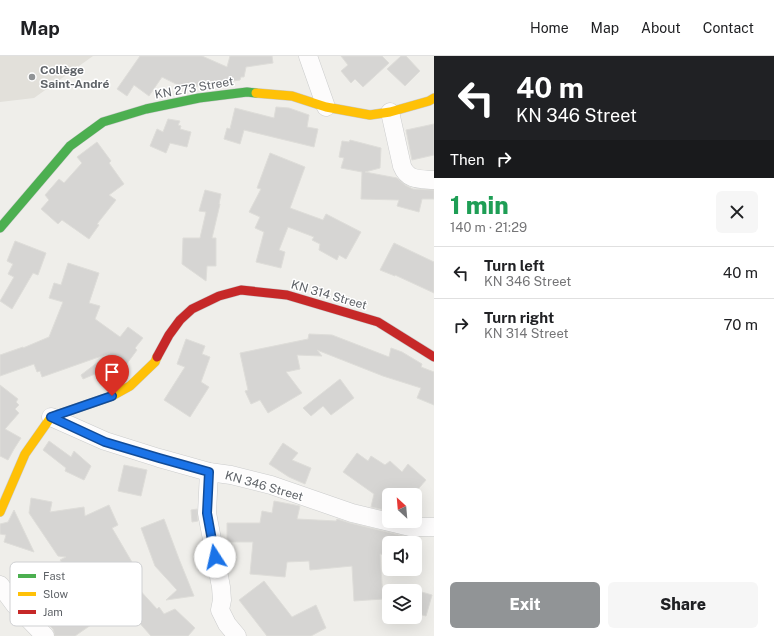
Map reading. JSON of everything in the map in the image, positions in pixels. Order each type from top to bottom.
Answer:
[{"type":"street","points":[[308,56],[326,107]]},
{"type":"street","name":"KN 273 Street","points":[[0,228],[70,146],[103,122],[146,109],[199,98],[247,92],[292,96],[326,107],[370,115],[390,112],[429,101],[434,98]]},
{"type":"street","points":[[390,112],[402,166],[405,173],[409,177],[434,180]]},
{"type":"street","name":"KN 314 Street","points":[[51,417],[112,396],[130,386],[155,362],[168,335],[180,320],[192,309],[219,296],[241,290],[287,295],[378,322],[434,357]]},
{"type":"street","points":[[0,512],[25,454],[51,417]]},
{"type":"street","name":"KN 346 Street","points":[[51,417],[105,442],[159,458],[209,472],[231,475],[271,486],[352,513],[410,527],[434,527]]},
{"type":"street","points":[[209,472],[207,513],[221,587],[222,600],[220,610],[227,624],[237,636]]},
{"type":"street","points":[[0,585],[10,598]]},
{"type":"street","points":[[35,626],[45,636]]},
{"type":"shaded area","name":"Collège Saint-André","points":[[0,56],[93,56],[34,98],[0,102]]},
{"type":"building","points":[[140,56],[202,56],[227,67],[230,56],[272,56],[273,63],[246,67],[244,77],[241,77],[240,80],[184,88],[162,77],[149,96],[134,85],[127,96],[117,89]]},
{"type":"building","points":[[341,56],[382,56],[389,63],[363,87],[355,79],[351,83],[341,71],[348,65]]},
{"type":"building","points":[[401,56],[406,56],[420,71],[405,86],[387,69]]},
{"type":"building","points":[[276,107],[289,108],[309,115],[307,127],[318,129],[314,147],[244,130],[240,144],[224,139],[227,128],[230,129],[235,108],[274,118]]},
{"type":"building","points":[[168,119],[180,121],[178,125],[181,126],[180,129],[191,132],[187,147],[170,143],[166,153],[150,146],[157,129],[163,132]]},
{"type":"building","points":[[434,124],[434,155],[412,160],[406,130]]},
{"type":"building","points":[[350,140],[381,148],[380,168],[365,172],[397,178],[405,185],[413,189],[434,190],[434,199],[422,199],[419,212],[397,206],[399,200],[361,199],[362,172],[341,168],[344,158],[339,157],[342,141],[349,142]]},
{"type":"building","points":[[97,142],[111,161],[109,163],[124,184],[109,195],[116,200],[97,224],[99,225],[89,239],[62,220],[58,224],[41,209],[49,200],[45,195],[59,179],[64,183],[82,163],[77,157]]},
{"type":"building","points":[[270,153],[305,167],[290,208],[323,220],[326,214],[361,232],[346,259],[339,255],[337,260],[319,250],[320,244],[312,240],[314,237],[288,227],[279,250],[285,252],[281,268],[256,262],[264,232],[255,228],[260,217],[249,212],[261,189],[257,188]]},
{"type":"building","points":[[205,190],[221,194],[212,238],[216,238],[216,266],[207,266],[206,281],[182,264],[183,238],[200,238],[206,212],[199,211]]},
{"type":"building","points":[[15,241],[46,253],[38,275],[33,273],[12,309],[0,301],[14,277],[8,274],[13,264],[7,261]]},
{"type":"building","points":[[394,243],[434,262],[434,293],[395,275],[380,270]]},
{"type":"building","points":[[68,263],[99,273],[89,303],[100,306],[95,319],[120,337],[128,327],[143,338],[135,348],[137,350],[120,373],[112,367],[83,379],[81,375],[110,353],[42,377],[40,371],[37,372],[34,364],[0,376],[0,355],[23,348],[49,337],[63,302],[49,298],[54,283],[61,285]]},
{"type":"building","points":[[309,334],[332,335],[389,357],[391,348],[402,352],[422,364],[421,367],[434,372],[434,405],[417,398],[421,388],[383,376],[317,350],[322,356],[297,355],[300,369],[286,372],[302,393],[268,413],[260,400],[251,404],[245,391],[248,390],[240,353],[308,339]]},
{"type":"building","points":[[186,339],[205,346],[202,354],[210,357],[201,382],[209,387],[190,417],[164,400],[185,367],[177,364]]},
{"type":"building","points":[[340,379],[354,398],[331,415],[323,406],[311,416],[303,408]]},
{"type":"building","points":[[0,385],[18,399],[16,402],[19,405],[15,409],[19,413],[5,429],[21,438],[8,460],[0,456]]},
{"type":"building","points":[[49,441],[71,457],[74,451],[91,466],[84,480],[65,471],[66,468],[43,450]]},
{"type":"building","points":[[283,443],[298,453],[292,460],[311,468],[305,484],[289,477],[269,464]]},
{"type":"building","points":[[357,453],[368,461],[371,456],[385,465],[390,461],[402,472],[408,464],[426,480],[419,488],[382,488],[382,509],[371,507],[374,494],[343,472]]},
{"type":"building","points":[[124,465],[147,470],[141,496],[118,491]]},
{"type":"building","points":[[31,498],[52,502],[50,512],[84,507],[85,516],[109,505],[118,525],[112,528],[132,562],[61,562],[60,560],[66,557],[58,556],[29,513]]},
{"type":"building","points":[[274,501],[300,506],[297,519],[336,521],[337,519],[403,536],[382,536],[382,554],[380,554],[382,599],[354,601],[352,566],[310,570],[309,561],[287,562],[285,577],[250,574],[253,542],[227,542],[227,523],[260,523],[262,511],[272,513]]},
{"type":"building","points":[[197,509],[198,521],[192,522],[191,510]]},
{"type":"building","points":[[14,510],[34,552],[4,542],[6,535],[0,534],[0,524],[8,522]]},
{"type":"building","points":[[164,519],[194,596],[166,600],[177,590],[155,566],[141,528]]},
{"type":"building","points":[[264,581],[292,617],[316,605],[326,628],[311,636],[267,636],[239,600]]},
{"type":"building","points":[[422,592],[432,595],[426,616],[422,615]]},
{"type":"building","points":[[142,593],[157,609],[159,607],[164,614],[175,609],[195,628],[188,636],[151,636],[142,626]]},
{"type":"building","points":[[50,626],[89,626],[75,636],[55,636],[53,629]]},
{"type":"traffic: fast","points":[[0,228],[70,146],[103,122],[146,109],[199,98],[247,92],[256,93]]},
{"type":"traffic: slow","points":[[256,93],[292,96],[326,107],[370,115],[390,112],[429,101],[434,98]]},
{"type":"traffic: slow","points":[[0,512],[25,454],[51,417],[112,396],[130,386],[155,362],[157,357]]},
{"type":"traffic: jam","points":[[157,357],[169,335],[180,320],[192,309],[219,296],[241,290],[287,295],[378,322],[434,357]]},
{"type":"place","name":"Collège Saint-André","points":[[32,77]]},
{"type":"route","points":[[112,396],[51,417],[105,442],[209,472],[207,513],[215,557]]}]
